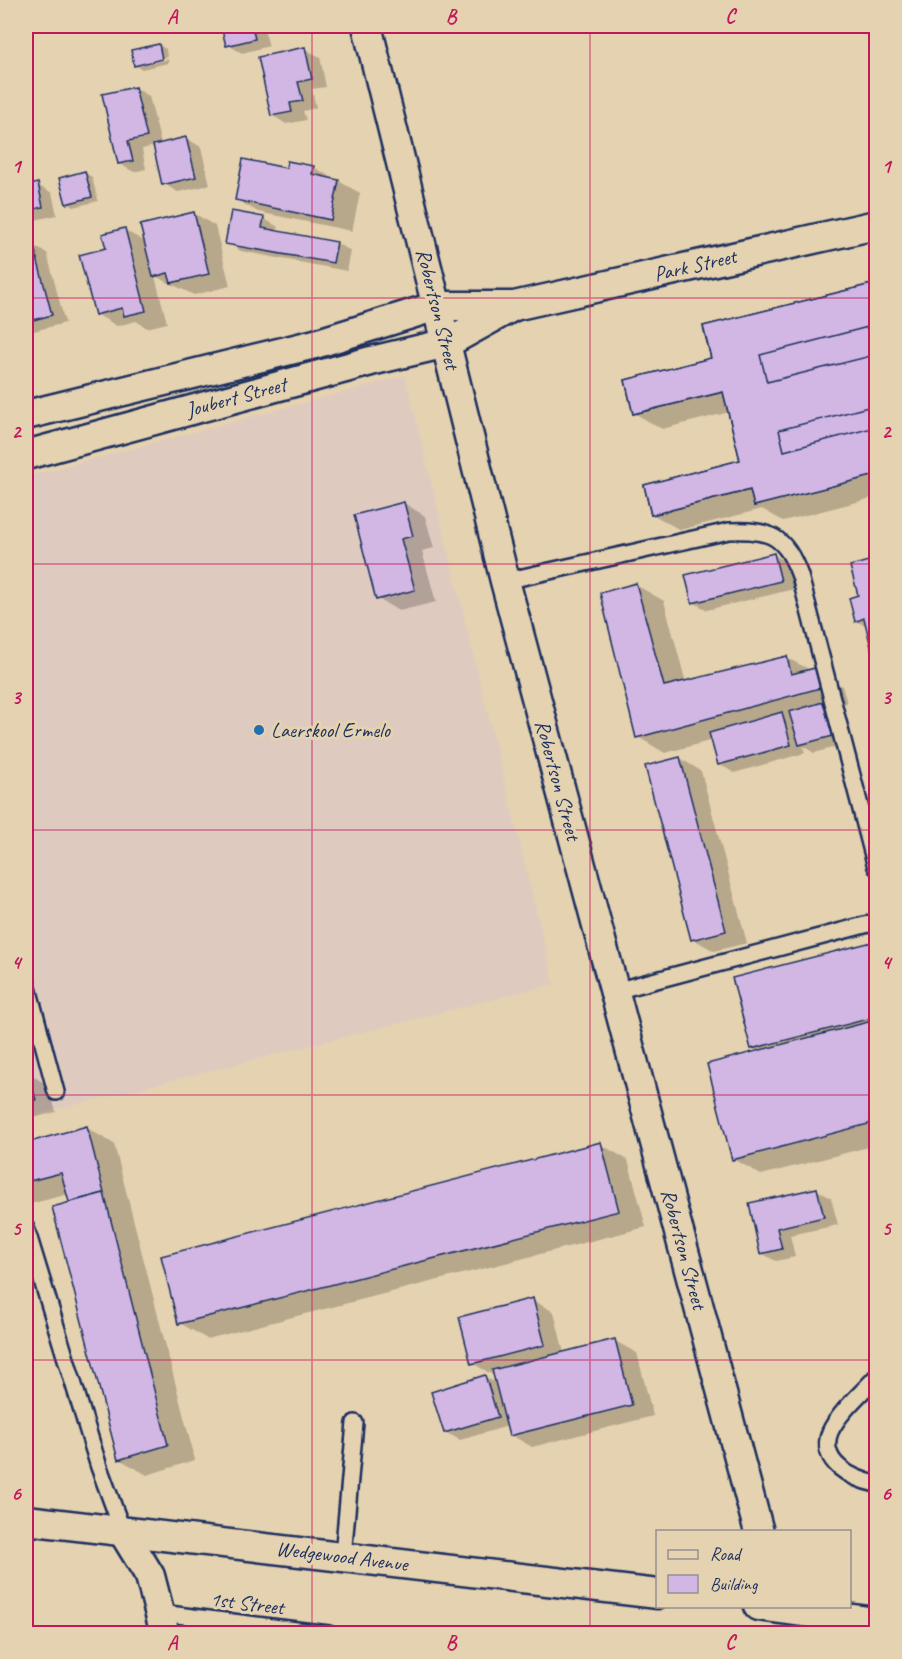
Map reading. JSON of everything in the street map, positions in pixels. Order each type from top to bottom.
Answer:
[{"type":"street","name":"Robertson Street","points":[[367,26],[505,581],[758,1530]]},
{"type":"street","name":"Park Street","points":[[437,306],[514,306],[876,225]]},
{"type":"street","name":"Joubert Street","points":[[26,415],[315,344],[437,306]]},
{"type":"street","name":"Park Street","points":[[447,343],[514,306]]},
{"type":"street","name":"Joubert Street","points":[[26,455],[371,360],[447,343]]},
{"type":"street","name":"Wedgewood Avenue","points":[[26,1520],[656,1594]]},
{"type":"street","points":[[123,1532],[150,1576],[163,1623]]},
{"type":"street","points":[[780,1608],[876,1622]]},
{"type":"lane","points":[[505,581],[729,531],[767,532],[779,539],[787,547],[800,576],[876,867]]},
{"type":"lane","points":[[615,992],[876,922]]},
{"type":"lane","points":[[26,980],[56,1092]]},
{"type":"lane","points":[[26,1228],[99,1467],[123,1532]]},
{"type":"lane","points":[[876,1377],[835,1423],[828,1441],[833,1460],[841,1471],[876,1484]]},
{"type":"lane","points":[[343,1556],[356,1423]]},
{"type":"lane","name":"1st Street","points":[[163,1623],[329,1634]]},
{"type":"shaded area","name":"Laerskool Ermelo","points":[[405,376],[554,984],[26,1117],[26,477]]},
{"type":"building","points":[[221,26],[252,26],[255,39],[226,46]]},
{"type":"building","points":[[159,44],[162,59],[134,66],[131,50]]},
{"type":"building","points":[[305,47],[312,79],[298,82],[303,101],[290,103],[292,112],[271,116],[258,57]]},
{"type":"building","points":[[135,87],[147,137],[128,141],[133,161],[118,164],[102,94]]},
{"type":"building","points":[[186,137],[196,177],[162,185],[153,145]]},
{"type":"building","points":[[243,159],[286,168],[287,161],[314,166],[312,174],[339,180],[331,220],[235,200]]},
{"type":"building","points":[[85,171],[92,197],[66,204],[59,178]]},
{"type":"building","points":[[38,183],[43,207],[26,211],[26,186]]},
{"type":"building","points":[[231,211],[264,217],[262,228],[337,242],[333,263],[225,244]]},
{"type":"building","points":[[194,212],[209,274],[171,283],[168,273],[153,277],[140,225]]},
{"type":"building","points":[[125,228],[146,311],[124,316],[122,308],[95,315],[79,255],[106,248],[102,234]]},
{"type":"building","points":[[33,243],[52,315],[26,322],[26,245]]},
{"type":"building","points":[[876,283],[876,405],[779,430],[784,451],[876,427],[876,475],[754,506],[750,490],[651,515],[644,485],[740,460],[723,392],[633,414],[625,380],[711,358],[703,326]],"holes":[[[868,327],[875,355],[767,382],[760,355]]]},
{"type":"building","points":[[876,283],[876,475],[754,506],[750,490],[651,515],[644,485],[740,460],[723,392],[633,414],[625,380],[711,358],[703,326]]},
{"type":"building","points":[[868,327],[875,355],[767,382],[760,355]]},
{"type":"building","points":[[876,405],[876,427],[784,451],[779,430]]},
{"type":"building","points":[[404,502],[413,536],[401,539],[415,590],[376,600],[354,515]]},
{"type":"building","points":[[774,553],[781,581],[692,603],[685,575]]},
{"type":"building","points":[[876,559],[876,668],[864,618],[855,622],[849,598],[858,595],[850,566]]},
{"type":"building","points":[[636,583],[664,686],[787,656],[791,674],[815,668],[820,688],[636,738],[600,593]]},
{"type":"building","points":[[823,702],[833,736],[799,745],[789,712]]},
{"type":"building","points":[[782,712],[791,745],[718,765],[709,733]]},
{"type":"building","points":[[680,757],[726,931],[691,940],[645,766]]},
{"type":"building","points":[[876,941],[876,1017],[751,1049],[732,978]]},
{"type":"building","points":[[876,1020],[876,1122],[732,1160],[707,1064]]},
{"type":"building","points":[[26,1072],[28,1072],[36,1100],[26,1103]]},
{"type":"building","points":[[87,1126],[104,1193],[69,1202],[61,1173],[26,1182],[26,1143]]},
{"type":"building","points":[[601,1142],[619,1211],[178,1324],[161,1256]]},
{"type":"building","points":[[817,1188],[824,1217],[777,1228],[782,1249],[760,1254],[749,1203]]},
{"type":"building","points":[[104,1193],[168,1445],[118,1460],[52,1207]]},
{"type":"building","points":[[533,1298],[545,1345],[471,1364],[459,1317]]},
{"type":"building","points":[[615,1339],[632,1405],[509,1436],[492,1370]]},
{"type":"building","points":[[485,1375],[498,1417],[444,1433],[431,1392]]},
{"type":"place","name":"Laerskool Ermelo","points":[[259,730]]}]
